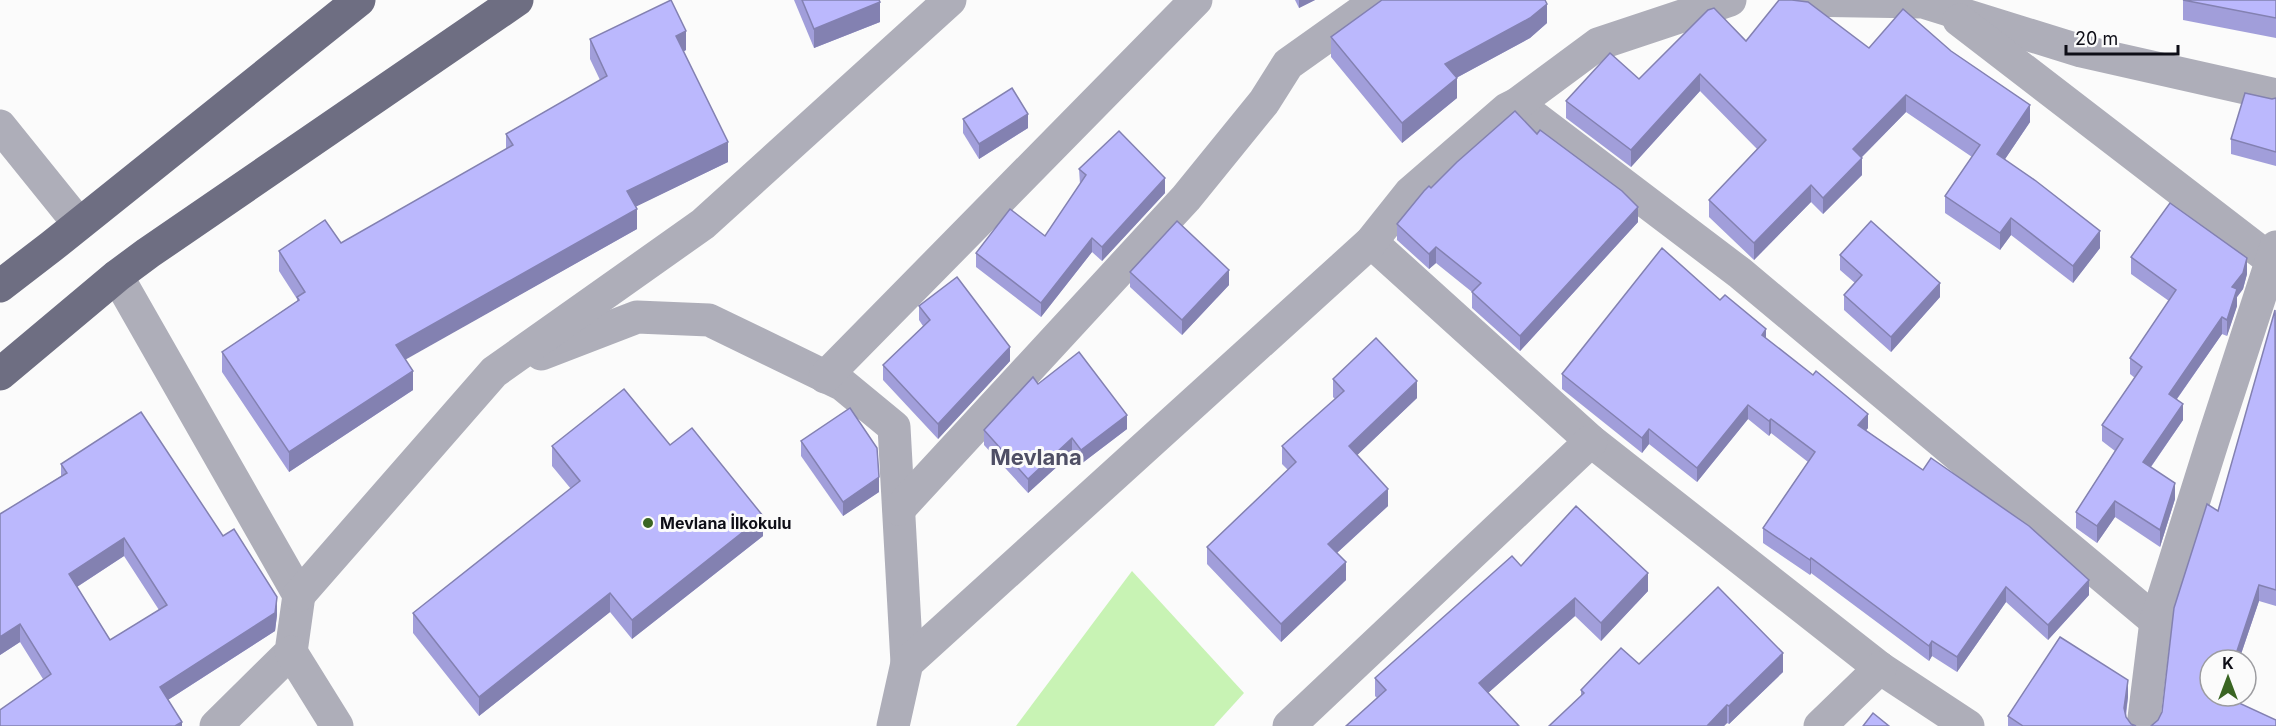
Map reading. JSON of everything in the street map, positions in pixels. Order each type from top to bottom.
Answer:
[{"type":"main road","points":[[0,286],[360,0]]},
{"type":"main road","points":[[0,374],[117,276],[517,0]]},
{"type":"street","points":[[216,726],[291,652],[299,595],[494,372],[703,224],[950,0]]},
{"type":"street","points":[[825,377],[1196,0]]},
{"type":"street","points":[[898,509],[1186,198],[1264,102],[1288,64],[1378,0]]},
{"type":"street","points":[[907,663],[1371,242],[1410,193],[1507,109],[1598,44],[1730,0]]},
{"type":"street","points":[[1797,0],[1923,2],[2081,51],[2276,94]]},
{"type":"street","points":[[1946,10],[1999,53],[2273,253],[2156,621],[2143,726]]},
{"type":"street","points":[[1516,104],[1740,273],[2156,621]]},
{"type":"street","points":[[0,126],[79,224]]},
{"type":"street","points":[[1371,242],[1591,441],[1880,668],[1968,726]]},
{"type":"street","points":[[117,276],[299,595]]},
{"type":"street","points":[[494,372],[637,317],[709,320],[843,385],[894,427],[907,663],[893,726]]},
{"type":"street","points":[[1289,726],[1591,441]]},
{"type":"street","points":[[291,652],[337,726]]},
{"type":"street","points":[[1820,726],[1880,668]]},
{"type":"green space","points":[[1132,571],[1244,693],[1214,726],[1016,726]]},
{"type":"building","points":[[671,0],[686,31],[676,36],[728,142],[627,191],[637,209],[396,345],[413,371],[289,452],[222,352],[299,300],[297,297],[305,292],[279,251],[325,220],[341,243],[513,145],[506,134],[607,76],[590,39]]},
{"type":"building","points":[[802,0],[879,0],[880,2],[814,29]]},
{"type":"building","points":[[1382,0],[1545,0],[1547,4],[1530,18],[1445,64],[1457,78],[1402,123],[1331,37]]},
{"type":"building","points":[[1779,0],[1808,2],[1869,48],[1903,9],[1951,51],[2030,105],[1997,154],[2100,231],[2073,266],[2011,218],[2000,233],[1945,196],[1980,145],[1906,95],[1853,149],[1862,158],[1823,198],[1811,185],[1754,243],[1709,200],[1766,140],[1700,74],[1631,150],[1566,101],[1610,53],[1639,79],[1708,10],[1714,8],[1746,41]]},
{"type":"building","points":[[2183,0],[2276,0],[2276,18]]},
{"type":"building","points":[[1012,88],[1028,114],[979,144],[963,119]]},
{"type":"building","points":[[2245,93],[2276,98],[2276,152],[2231,139]]},
{"type":"building","points":[[1515,111],[1537,134],[1540,130],[1622,191],[1638,207],[1520,336],[1472,292],[1481,283],[1436,247],[1429,254],[1397,224],[1429,186],[1431,188]]},
{"type":"building","points":[[1119,131],[1165,178],[1102,247],[1092,238],[1041,303],[976,253],[1010,209],[1045,236],[1086,175],[1079,169]]},
{"type":"building","points":[[2170,203],[2247,258],[2243,273],[2232,287],[2237,289],[2227,320],[2222,317],[2169,394],[2183,404],[2143,462],[2175,483],[2160,530],[2115,501],[2097,526],[2076,512],[2123,439],[2102,425],[2142,367],[2130,358],[2176,290],[2131,257]]},
{"type":"building","points":[[1177,221],[1229,270],[1182,320],[1130,272]]},
{"type":"building","points":[[1871,221],[1940,283],[1891,337],[1844,295],[1862,275],[1840,255]]},
{"type":"building","points":[[1662,248],[1720,300],[1725,295],[1766,329],[1762,335],[1813,375],[1816,371],[1868,414],[1858,425],[1923,470],[1931,458],[2029,526],[2089,580],[2048,625],[2006,587],[1957,657],[1932,641],[1929,646],[1811,558],[1810,560],[1763,528],[1815,452],[1771,419],[1769,421],[1748,405],[1697,468],[1649,429],[1642,438],[1562,374]]},
{"type":"building","points":[[957,277],[1010,347],[938,424],[883,365],[930,320],[919,306]]},
{"type":"building","points":[[2275,310],[2276,590],[2259,585],[2238,648],[2198,648],[2198,708],[2250,708],[2276,720],[2276,726],[2151,726],[2162,712],[2174,608],[2207,504],[2218,511]]},
{"type":"building","points":[[1376,338],[1417,381],[1349,446],[1388,489],[1328,544],[1346,562],[1281,624],[1207,547],[1296,462],[1282,446],[1344,391],[1333,379]]},
{"type":"building","points":[[1079,352],[1127,415],[1081,450],[1072,438],[1028,479],[984,430],[1033,377],[1038,384]]},
{"type":"building","name":"Mevlana İlkokulu","points":[[624,389],[670,445],[692,428],[763,516],[632,620],[610,593],[479,697],[413,613],[580,481],[552,446]]},
{"type":"building","points":[[850,408],[877,448],[879,477],[843,502],[801,441]]},
{"type":"building","points":[[141,412],[223,536],[234,529],[277,597],[275,613],[160,687],[182,722],[175,726],[0,726],[0,710],[51,674],[20,624],[0,637],[0,514],[67,473],[61,464]],"holes":[[[124,538],[167,605],[110,640],[69,574]]]},
{"type":"building","points":[[1576,506],[1648,573],[1601,623],[1575,598],[1479,683],[1519,726],[1346,726],[1386,690],[1375,678],[1512,556],[1521,566]]},
{"type":"building","points":[[1718,587],[1783,653],[1707,726],[1549,726],[1584,693],[1581,690],[1621,648],[1639,664]]},
{"type":"building","points":[[2060,637],[2128,680],[2124,708],[2126,717],[2131,724],[2136,726],[2023,726],[2008,716]]},
{"type":"building","points":[[1873,713],[1889,726],[1863,726]]},
{"type":"place","name":"Mevlana İlkokulu","points":[[648,523]]},
{"type":"district","name":"Mevlana","points":[[1036,457]]}]
